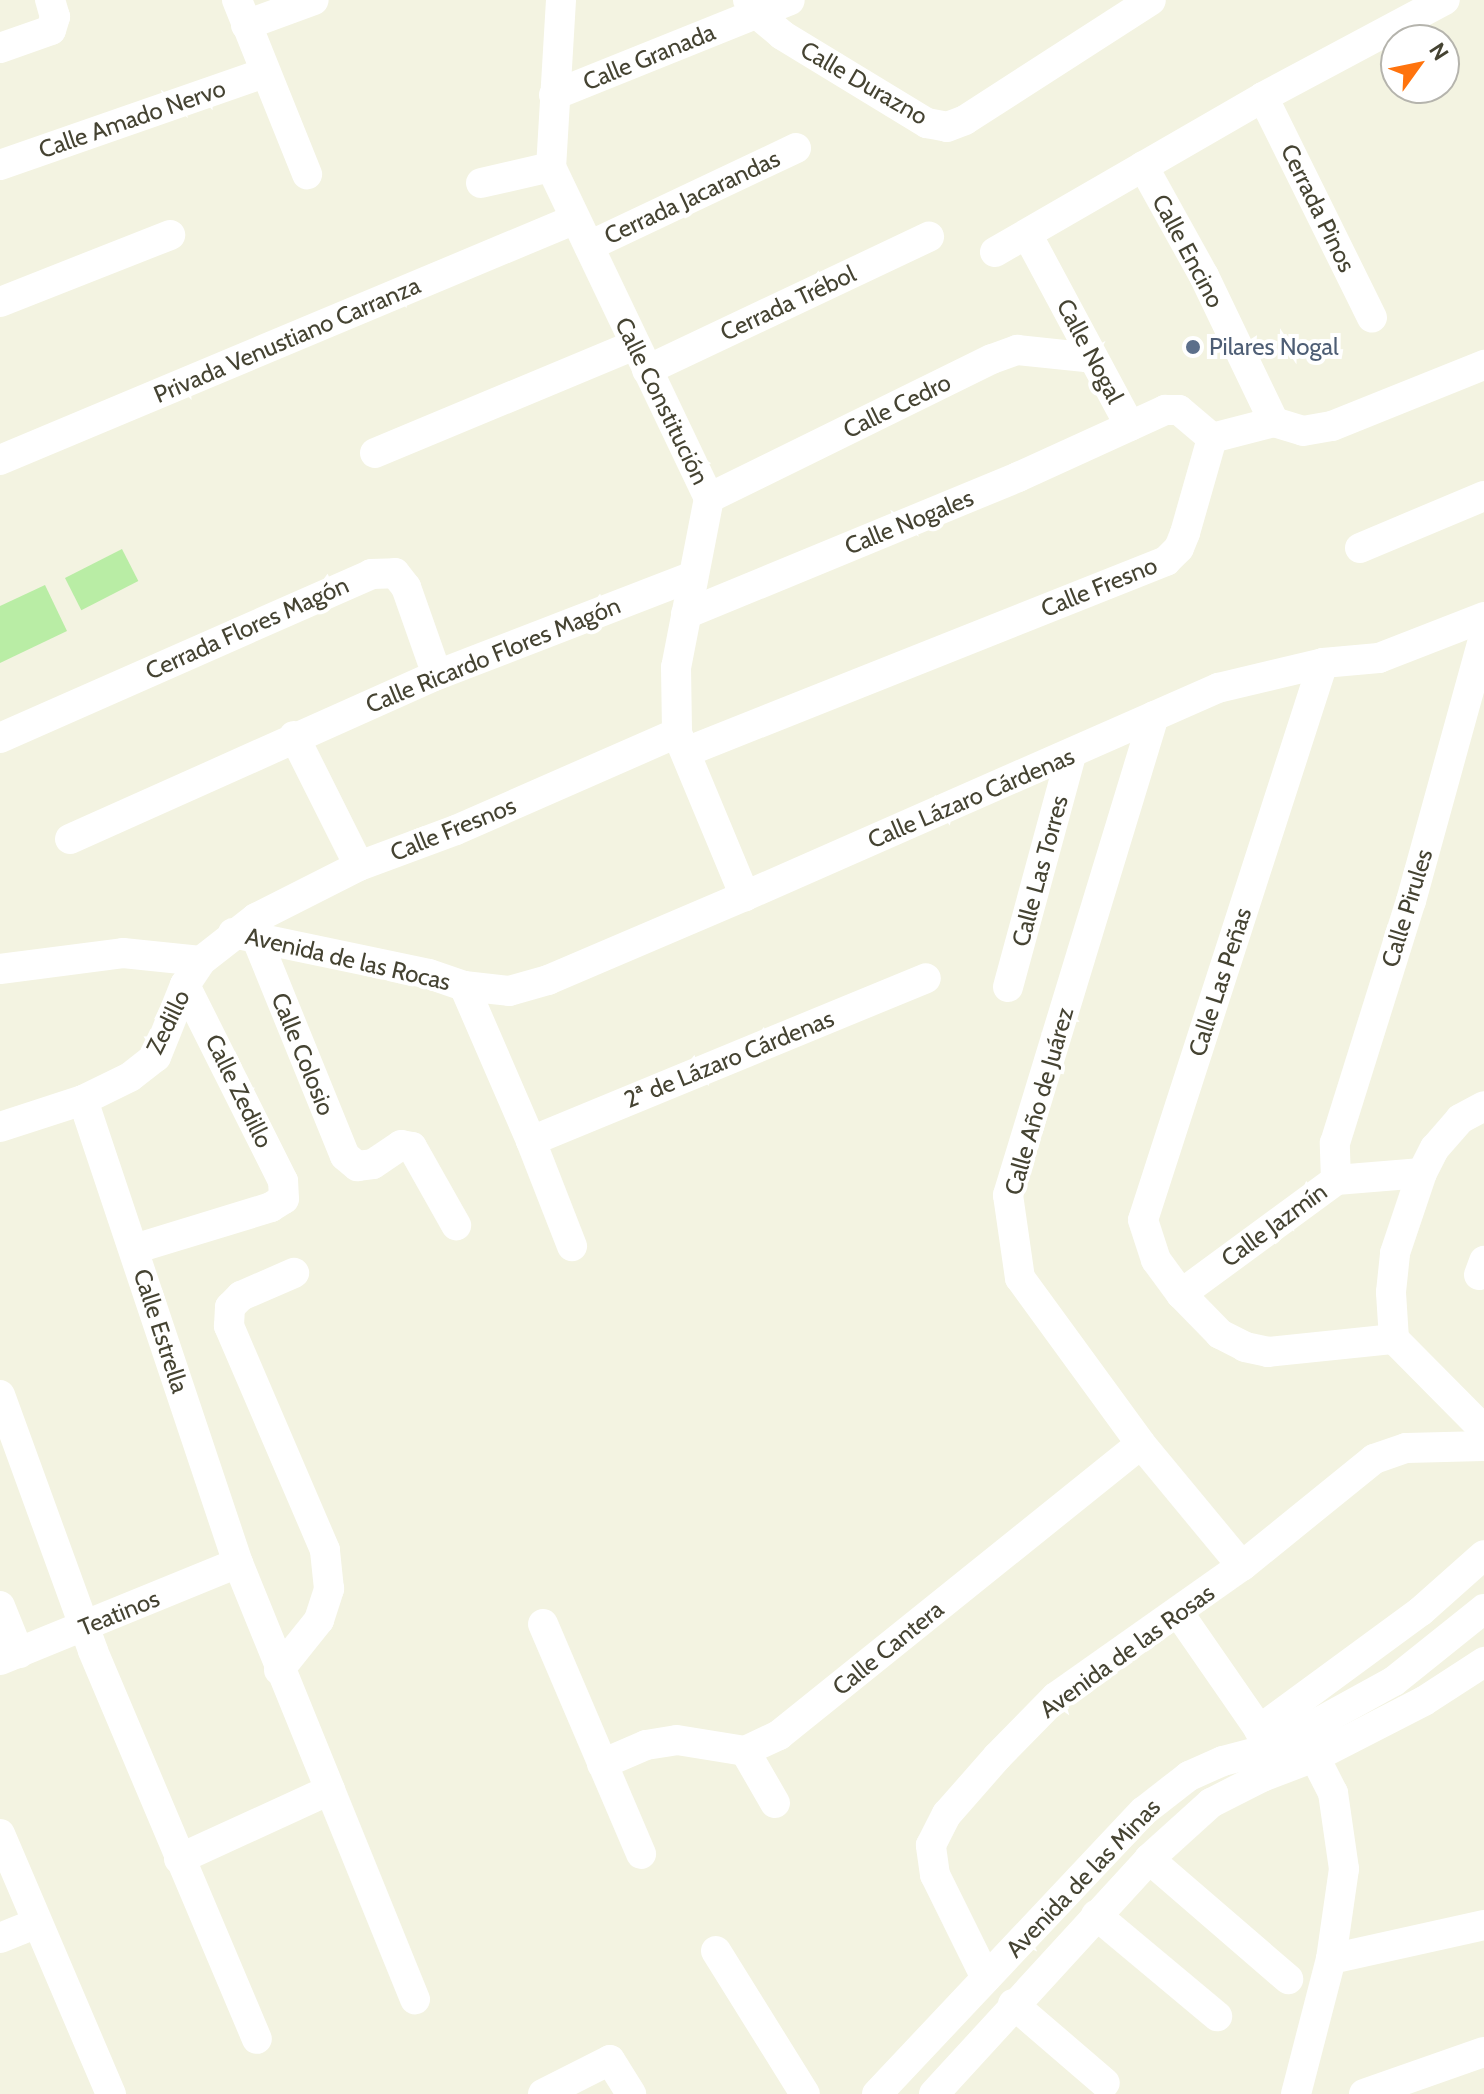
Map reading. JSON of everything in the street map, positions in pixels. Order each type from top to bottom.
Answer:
[{"type":"street","points":[[0,48],[51,30],[55,17],[50,0]]},
{"type":"street","points":[[307,174],[241,13],[314,0]]},
{"type":"street","name":"Calle Constitución","points":[[561,0],[551,167],[573,220],[589,246],[709,498],[676,667],[682,742],[745,896]]},
{"type":"street","name":"Calle Granada","points":[[554,95],[752,7],[790,0]]},
{"type":"street","points":[[995,252],[1263,97],[1445,0]]},
{"type":"street","name":"Calle Durazno","points":[[752,7],[782,35],[927,123],[947,127],[965,120],[1141,3]]},
{"type":"street","name":"Calle Amado Nervo","points":[[0,165],[264,73]]},
{"type":"street","name":"Cerrada Pinos","points":[[1263,97],[1372,318]]},
{"type":"street","name":"Cerrada Jacarandas","points":[[589,246],[796,148]]},
{"type":"street","name":"Calle Encino","points":[[1143,166],[1204,276],[1274,422]]},
{"type":"street","points":[[481,183],[551,167]]},
{"type":"street","name":"Privada Venustiano Carranza","points":[[0,460],[573,220]]},
{"type":"street","name":"Calle Nogal","points":[[1027,234],[1130,426],[1165,410],[1179,410],[1212,438]]},
{"type":"street","points":[[0,302],[170,235]]},
{"type":"street","name":"Cerrada Trébol","points":[[375,453],[641,358],[929,237]]},
{"type":"street","name":"Calle Cedro","points":[[709,498],[992,359],[1017,350],[1093,358]]},
{"type":"street","points":[[1212,438],[1274,422],[1303,431],[1332,426],[1484,365]]},
{"type":"street","name":"Calle Nogales","points":[[686,614],[1018,477],[1130,426]]},
{"type":"street","name":"Calle Fresno","points":[[682,742],[1166,561],[1179,548],[1185,533],[1212,438]]},
{"type":"street","points":[[1360,548],[1484,496]]},
{"type":"street","name":"Cerrada Flores Magón","points":[[0,738],[371,574],[395,573],[406,587],[437,675]]},
{"type":"street","name":"Calle Ricardo Flores Magón","points":[[70,839],[294,736],[437,675],[693,576]]},
{"type":"street","name":"Calle Lázaro Cárdenas","points":[[464,986],[509,991],[548,980],[1071,755],[1218,688],[1323,663],[1379,658],[1484,617]]},
{"type":"street","name":"Calle Pirules","points":[[1336,1180],[1335,1143],[1411,901],[1484,636]]},
{"type":"street","name":"Calle Las Peñas","points":[[1323,663],[1143,1220],[1156,1260],[1181,1294],[1220,1334],[1245,1347],[1268,1352],[1394,1339]]},
{"type":"street","name":"Calle Año de Juárez","points":[[1154,716],[1008,1195],[1020,1278],[1141,1444],[1242,1566]]},
{"type":"street","points":[[294,736],[359,866]]},
{"type":"street","name":"Calle Fresnos","points":[[245,935],[359,866],[682,742]]},
{"type":"street","name":"Calle Las Torres","points":[[1008,987],[1071,755]]},
{"type":"street","name":"Zedillo","points":[[0,1127],[83,1100],[130,1077],[156,1057],[193,973],[245,935]]},
{"type":"street","name":"Avenida de las Rocas","points":[[245,935],[429,974],[464,986]]},
{"type":"street","name":"Calle Colosio","points":[[245,935],[345,1156],[357,1166],[373,1164],[401,1145],[412,1147],[456,1225]]},
{"type":"street","points":[[0,969],[123,953],[193,973]]},
{"type":"street","name":"Calle Zedillo","points":[[134,1249],[271,1207],[284,1199],[283,1181],[193,973]]},
{"type":"street","name":"2ª de Lázaro Cárdenas","points":[[531,1141],[926,978]]},
{"type":"street","points":[[464,986],[531,1141],[572,1246]]},
{"type":"street","name":"Calle Estrella","points":[[83,1100],[238,1563],[415,1999]]},
{"type":"street","points":[[1484,1106],[1460,1119],[1435,1148],[1422,1173],[1395,1253],[1391,1292],[1394,1339],[1484,1430]]},
{"type":"street","name":"Calle Jazmín","points":[[1181,1294],[1336,1180],[1422,1173]]},
{"type":"street","points":[[279,1670],[319,1620],[329,1589],[325,1550],[229,1326],[230,1307],[241,1296],[294,1273]]},
{"type":"street","points":[[0,1395],[84,1628],[257,2039]]},
{"type":"street","name":"Calle Cantera","points":[[745,1751],[779,1735],[1141,1444]]},
{"type":"street","name":"Avenida de las Rosas","points":[[986,1978],[935,1875],[931,1845],[947,1814],[1056,1697],[1242,1566],[1374,1459],[1406,1448],[1484,1446]]},
{"type":"street","points":[[1178,1612],[1265,1739],[1484,1555]]},
{"type":"street","name":"Teatinos","points":[[9,1657],[238,1563]]},
{"type":"street","points":[[0,1606],[9,1657]]},
{"type":"street","name":"Avenida de las Minas","points":[[934,2094],[1013,2004],[1149,1859],[1211,1803],[1262,1777],[1309,1744],[1484,1609]]},
{"type":"street","points":[[543,1624],[641,1854]]},
{"type":"street","name":"Avenida de las Minas","points":[[877,2094],[1144,1811],[1189,1776],[1265,1739],[1309,1744],[1424,1701],[1484,1662]]},
{"type":"street","points":[[602,1764],[646,1745],[677,1740],[745,1751],[775,1803]]},
{"type":"street","points":[[1296,2094],[1331,1959],[1344,1869],[1333,1793],[1309,1744]]},
{"type":"street","points":[[179,1859],[330,1790]]},
{"type":"street","points":[[0,1834],[111,2094]]},
{"type":"street","points":[[1149,1859],[1288,1979]]},
{"type":"street","points":[[1096,1915],[1217,2016]]},
{"type":"street","points":[[0,1938],[37,1923]]},
{"type":"street","points":[[1331,1959],[1484,1925]]},
{"type":"street","points":[[716,1951],[805,2094]]},
{"type":"street","points":[[1013,2004],[1105,2083]]},
{"type":"street","points":[[1364,2094],[1484,2052]]},
{"type":"street","points":[[543,2094],[610,2060],[631,2094]]},
{"type":"green space","points":[[122,549],[138,581],[81,610],[65,578]]},
{"type":"green space","points":[[45,585],[67,631],[0,663],[0,606]]},
{"type":"place","name":"Pilares Nogal","points":[[1193,347]]}]
